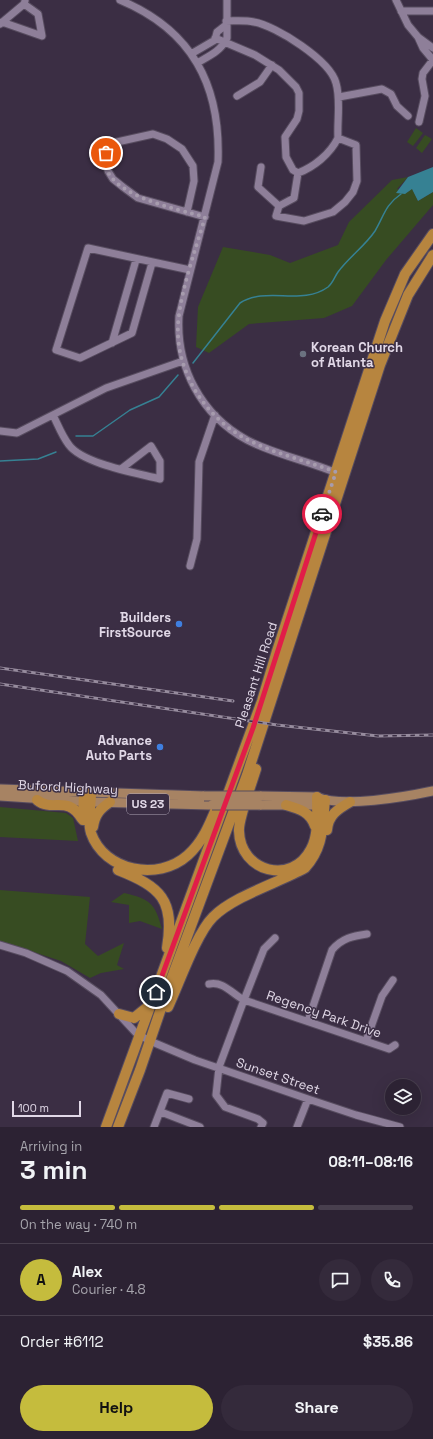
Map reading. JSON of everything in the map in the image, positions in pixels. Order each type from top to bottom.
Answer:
[{"type":"highway","name":"Pleasant Hill Road","points":[[120,1126],[247,775],[279,681],[388,315],[405,274],[433,234]]},
{"type":"highway","name":"Pleasant Hill Road","points":[[106,1127],[141,1035],[262,701],[277,650],[395,326],[408,295],[433,255]]},
{"type":"highway","points":[[279,681],[273,712],[239,830],[241,846],[245,854],[255,864],[272,871],[288,870],[306,858],[312,847],[319,801]]},
{"type":"highway","points":[[88,797],[88,822],[91,834],[99,848],[107,857],[119,865],[138,870],[156,870],[167,867],[187,856],[198,845],[206,832],[262,701]]},
{"type":"highway","points":[[82,819],[88,797]]},
{"type":"highway","points":[[37,800],[42,804],[70,805],[77,810],[82,819],[87,838],[93,850],[102,860],[114,869],[150,885],[163,900],[168,910],[170,923],[163,974]]},
{"type":"highway","points":[[150,1041],[156,1034],[202,932],[212,917],[224,907],[299,871],[314,858],[320,846],[319,801]]},
{"type":"highway","points":[[110,802],[98,811],[95,817],[93,826],[95,834],[101,846],[109,854],[118,861],[138,870]]},
{"type":"highway","points":[[243,897],[275,890],[303,875],[314,867],[325,846],[327,824],[330,817],[335,810],[350,802]]},
{"type":"highway","points":[[286,805],[306,812],[310,816],[315,827]]},
{"type":"highway","points":[[119,1014],[134,1018],[148,1008],[153,1001]]},
{"type":"main road","name":"Buford Highway","points":[[0,789],[88,797],[204,801]]},
{"type":"main road","name":"Buford Highway","points":[[0,796],[37,800],[88,797],[110,802],[260,800],[350,802],[433,791]]},
{"type":"main road","name":"Buford Highway","points":[[260,800],[286,805],[319,801]]},
{"type":"street","points":[[120,0],[138,7],[173,33],[197,63],[208,84],[214,104],[219,140],[218,162],[179,316],[178,335],[189,381],[198,396],[215,415],[247,439],[340,474]]},
{"type":"street","points":[[197,63],[214,53],[225,43],[227,38],[227,0]]},
{"type":"street","points":[[396,0],[408,25],[418,37],[433,48]]},
{"type":"street","points":[[24,2],[38,14],[42,36],[1,23],[24,2]]},
{"type":"street","points":[[401,11],[433,11]]},
{"type":"street","points":[[191,54],[208,45],[215,38],[217,32],[226,23],[255,22],[269,27],[309,50],[330,71],[336,81],[339,97],[338,138],[335,144],[321,159],[309,168],[298,173]]},
{"type":"street","points":[[418,37],[423,48],[433,60],[424,73],[422,79],[425,96],[419,122]]},
{"type":"street","points":[[215,38],[255,55],[272,66],[296,87],[299,93],[299,111],[297,119],[285,137],[286,157],[293,170],[298,173]]},
{"type":"street","points":[[237,96],[260,82],[272,66]]},
{"type":"street","points":[[339,97],[382,90],[391,94],[397,106],[408,116]]},
{"type":"street","points":[[187,212],[194,181],[193,166],[182,149],[167,139],[152,134],[117,142],[110,147],[105,159],[108,171],[113,179],[123,187],[138,198],[187,212],[205,217]]},
{"type":"street","points":[[298,173],[294,198],[279,206],[276,216],[304,221],[332,212],[354,192],[358,181],[356,145],[338,138]]},
{"type":"street","points":[[261,167],[258,187],[279,206]]},
{"type":"street","points":[[152,263],[132,333],[80,358],[56,350],[88,248],[136,260],[190,270]]},
{"type":"street","points":[[112,343],[136,260]]},
{"type":"street","points":[[0,431],[17,433],[106,388],[183,361]]},
{"type":"street","points":[[53,415],[69,445],[75,450],[97,462],[121,469],[160,479],[160,461],[151,446],[121,469]]},
{"type":"street","points":[[190,566],[197,539],[199,462],[215,415]]},
{"type":"street","points":[[308,1021],[332,950],[338,943],[350,936],[367,934]]},
{"type":"street","points":[[261,1127],[263,1123],[258,1119],[224,1107],[218,1100],[215,1087],[219,1067],[264,949],[275,938]]},
{"type":"street","name":"Sunset Street","points":[[0,945],[26,953],[67,971],[101,995],[136,1033],[150,1041],[195,1060],[219,1067],[308,1099],[356,1115],[400,1127]]},
{"type":"street","points":[[366,1041],[382,996],[393,980]]},
{"type":"street","name":"Regency Park Drive","points":[[209,984],[222,984],[244,1000],[389,1049],[395,1045]]},
{"type":"street","points":[[154,1127],[167,1093],[189,1099]]},
{"type":"street","points":[[297,1127],[308,1099]]},
{"type":"street","points":[[160,1112],[200,1127]]},
{"type":"green space","points":[[416,128],[423,133],[413,146],[407,142]]},
{"type":"green space","points":[[425,135],[432,139],[422,153],[416,148]]},
{"type":"green space","points":[[408,177],[397,189],[408,192],[412,188],[418,201],[433,192],[433,205],[386,260],[352,306],[324,318],[249,324],[209,353],[196,347],[198,307],[223,247],[270,255],[290,263],[338,245],[349,222],[392,180]]},
{"type":"green space","points":[[0,807],[66,813],[73,818],[78,841],[0,837]]},
{"type":"green space","points":[[0,890],[90,897],[85,944],[98,956],[124,943],[117,965],[124,969],[101,973],[90,978],[61,961],[0,941]]},
{"type":"green space","points":[[124,893],[146,900],[157,913],[162,929],[140,921],[129,923],[129,905],[111,902]]},
{"type":"water","points":[[433,167],[433,192],[418,201],[412,189],[405,194],[396,193],[408,177]]},
{"type":"waterway","points":[[193,363],[240,303],[250,298],[261,296],[307,295],[328,287],[342,267],[367,242],[375,231],[391,202],[401,194]]},
{"type":"waterway","points":[[76,436],[93,436],[130,410],[159,397],[178,375]]},
{"type":"waterway","points":[[0,461],[38,459],[56,452]]},
{"type":"railway","points":[[0,668],[233,701]]},
{"type":"railway","points":[[0,684],[277,725],[378,736],[433,735]]},
{"type":"way so far","points":[[106,153],[105,159],[108,171],[113,179],[138,198],[205,217],[179,316],[178,335],[180,351],[189,381],[198,396],[212,412],[228,427],[247,439],[268,449],[336,472],[322,514]]},
{"type":"place","name":"Korean Church of Atlanta","points":[[303,354]]},
{"type":"place","name":"Builders FirstSource","points":[[179,624]]},
{"type":"place","name":"Advance Auto Parts","points":[[160,747]]},
{"type":"route","points":[[156,992],[253,728],[322,514]]}]
